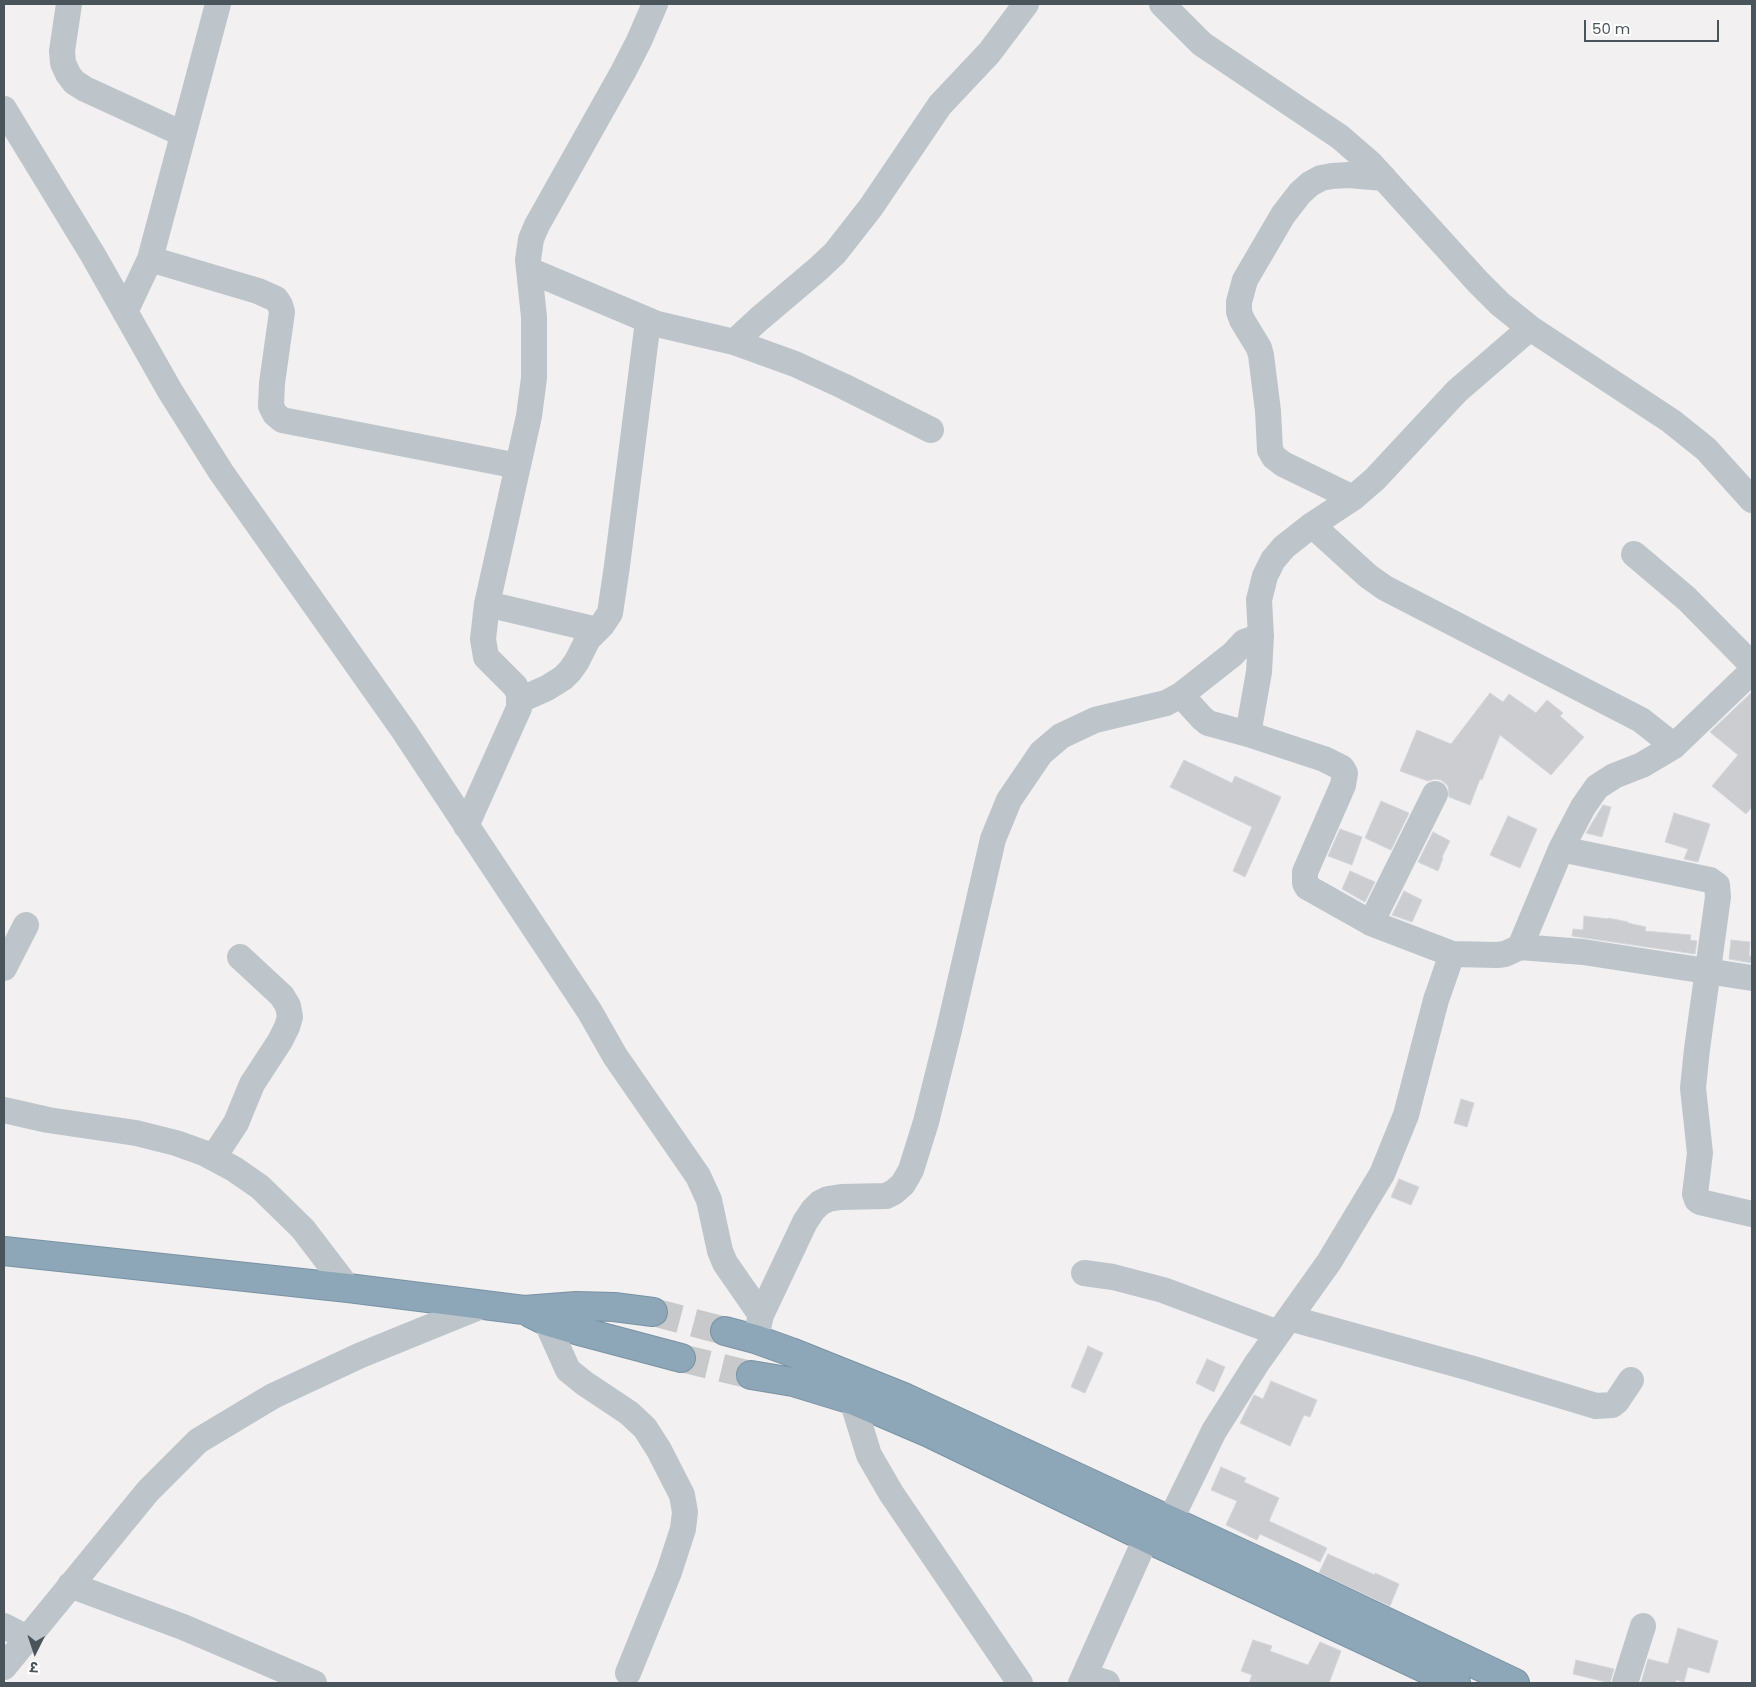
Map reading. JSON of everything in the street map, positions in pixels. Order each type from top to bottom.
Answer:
[{"type":"highway","points":[[4,1251],[348,1288],[538,1313],[595,1307],[653,1312]]},
{"type":"highway","points":[[538,1313],[583,1332],[681,1358]]},
{"type":"highway","points":[[724,1331],[758,1327],[846,1373],[906,1398],[1158,1534],[1456,1683]]},
{"type":"highway","points":[[751,1375],[793,1382],[852,1400],[1158,1534],[1288,1575],[1515,1683]]},
{"type":"street","points":[[69,4],[62,51],[63,63],[74,82],[85,89],[184,134]]},
{"type":"street","points":[[125,312],[150,259],[218,4]]},
{"type":"street","points":[[466,826],[517,716],[520,700],[515,686],[486,657],[483,639],[487,604],[529,416],[534,378],[534,317],[529,250],[537,225],[623,72],[655,4]]},
{"type":"street","points":[[734,342],[765,313],[818,270],[835,253],[871,207],[940,105],[989,53],[1026,4]]},
{"type":"street","points":[[1162,4],[1202,44],[1340,137],[1370,163],[1500,304],[1530,328],[1685,432],[1706,449],[1752,500]]},
{"type":"street","points":[[4,109],[92,255],[170,391],[221,472],[404,731],[590,1012],[615,1056],[698,1176],[709,1200],[720,1251],[758,1327]]},
{"type":"street","points":[[1353,498],[1283,464],[1274,457],[1270,450],[1268,411],[1261,355],[1259,348],[1242,320],[1239,312],[1239,302],[1244,280],[1283,215],[1305,188],[1321,178],[1332,176],[1348,175],[1384,178]]},
{"type":"street","points":[[150,259],[258,291],[276,299],[282,312],[272,383],[271,406],[275,414],[282,420],[518,466]]},
{"type":"street","points":[[529,270],[648,321],[734,342],[795,364],[931,430]]},
{"type":"street","points":[[520,700],[547,688],[563,678],[577,661],[588,639],[606,620],[612,605],[648,321]]},
{"type":"street","points":[[1248,734],[1259,672],[1261,636],[1259,600],[1265,576],[1273,560],[1284,546],[1353,498],[1387,467],[1457,391],[1530,328]]},
{"type":"street","points":[[1312,525],[1368,576],[1385,588],[1641,720],[1674,746]]},
{"type":"street","points":[[1634,554],[1687,599],[1752,665]]},
{"type":"street","points":[[487,604],[597,630]]},
{"type":"street","points":[[758,1327],[805,1222],[813,1210],[820,1203],[835,1198],[886,1196],[903,1184],[911,1170],[926,1122],[949,1030],[993,839],[1009,800],[1041,753],[1061,736],[1095,720],[1158,706],[1181,695],[1233,654],[1244,642],[1261,636]]},
{"type":"street","points":[[1520,947],[1561,849],[1583,807],[1597,787],[1614,776],[1642,765],[1674,746],[1752,671]]},
{"type":"street","points":[[1181,695],[1208,723],[1324,759],[1342,768],[1345,778],[1305,872],[1305,882],[1310,889],[1371,923],[1452,954],[1497,955],[1506,954],[1520,947],[1583,952],[1752,978]]},
{"type":"street","points":[[1371,923],[1435,794]]},
{"type":"street","points":[[1561,849],[1714,882],[1718,888],[1693,1088],[1700,1153],[1696,1194],[1697,1200],[1700,1202],[1752,1214]]},
{"type":"street","points":[[4,968],[26,925]]},
{"type":"street","points":[[1091,1681],[1158,1534],[1214,1431],[1257,1363],[1329,1262],[1382,1174],[1406,1115],[1436,1000],[1452,954]]},
{"type":"street","points":[[213,1158],[236,1123],[252,1084],[280,1041],[290,1017],[288,1006],[282,996],[240,957]]},
{"type":"street","points":[[4,1110],[48,1120],[136,1133],[176,1143],[213,1158],[234,1169],[267,1194],[303,1229],[348,1288]]},
{"type":"street","points":[[1084,1272],[1163,1290],[1284,1326],[1470,1368],[1596,1406],[1612,1405],[1617,1401],[1630,1380]]},
{"type":"street","points":[[4,1668],[148,1491],[198,1441],[273,1396],[361,1355],[484,1305]]},
{"type":"street","points":[[538,1313],[568,1370],[584,1384],[629,1413],[645,1428],[659,1450],[682,1495],[685,1512],[684,1529],[628,1673]]},
{"type":"street","points":[[852,1400],[869,1455],[891,1493],[1020,1683]]},
{"type":"street","points":[[70,1585],[183,1627],[314,1683]]},
{"type":"street","points":[[4,1626],[27,1638]]},
{"type":"street","points":[[1625,1683],[1643,1626]]},
{"type":"building","points":[[1752,692],[1752,807],[1746,814],[1712,786],[1738,755],[1710,732]]},
{"type":"building","points":[[1490,693],[1503,702],[1509,694],[1536,713],[1547,700],[1563,713],[1560,716],[1584,737],[1551,775],[1500,735],[1470,805],[1449,797],[1448,786],[1441,780],[1428,781],[1400,771],[1417,730],[1451,744]]},
{"type":"building","points":[[1184,760],[1232,783],[1235,776],[1281,797],[1245,877],[1233,871],[1252,827],[1170,787]]},
{"type":"building","points":[[1381,801],[1409,813],[1391,850],[1365,838]]},
{"type":"building","points":[[1603,805],[1611,807],[1602,837],[1586,833]]},
{"type":"building","points":[[1674,813],[1710,824],[1698,862],[1684,859],[1688,849],[1665,842]]},
{"type":"building","points":[[1508,816],[1537,829],[1520,868],[1490,855]]},
{"type":"building","points":[[1340,829],[1362,837],[1352,865],[1328,856]]},
{"type":"building","points":[[1433,832],[1450,841],[1438,871],[1418,862]]},
{"type":"building","points":[[1350,871],[1375,882],[1365,902],[1342,889]]},
{"type":"building","points":[[1404,891],[1422,900],[1412,922],[1392,915]]},
{"type":"building","points":[[1584,916],[1628,922],[1646,927],[1645,931],[1691,935],[1690,940],[1697,941],[1695,954],[1572,936],[1573,929],[1583,930]]},
{"type":"building","points":[[1731,940],[1750,942],[1749,956],[1752,956],[1752,963],[1729,959]]},
{"type":"building","points":[[1461,1099],[1474,1103],[1467,1127],[1454,1123]]},
{"type":"building","points":[[1399,1179],[1419,1187],[1411,1205],[1391,1197]]},
{"type":"building","points":[[1088,1346],[1103,1353],[1085,1393],[1071,1387]]},
{"type":"building","points":[[1207,1359],[1225,1367],[1214,1392],[1196,1383]]},
{"type":"building","points":[[1271,1381],[1317,1400],[1310,1417],[1304,1415],[1290,1446],[1240,1423],[1254,1395],[1263,1399]]},
{"type":"building","points":[[1221,1467],[1246,1478],[1244,1482],[1279,1498],[1269,1521],[1327,1548],[1320,1562],[1260,1534],[1257,1540],[1226,1525],[1237,1501],[1211,1490]]},
{"type":"building","points":[[1328,1554],[1399,1584],[1390,1606],[1319,1573]]},
{"type":"building","points":[[1678,1628],[1718,1641],[1709,1673],[1688,1667],[1684,1682],[1676,1680],[1675,1683],[1641,1683],[1648,1659],[1668,1664]]},
{"type":"building","points":[[1253,1640],[1272,1646],[1270,1651],[1308,1665],[1320,1642],[1341,1651],[1329,1683],[1249,1683],[1252,1675],[1241,1671]]},
{"type":"building","points":[[1576,1660],[1614,1669],[1610,1683],[1573,1674]]},
{"type":"tunnel","points":[[653,1312],[725,1331]]},
{"type":"tunnel","points":[[681,1358],[751,1375]]}]
